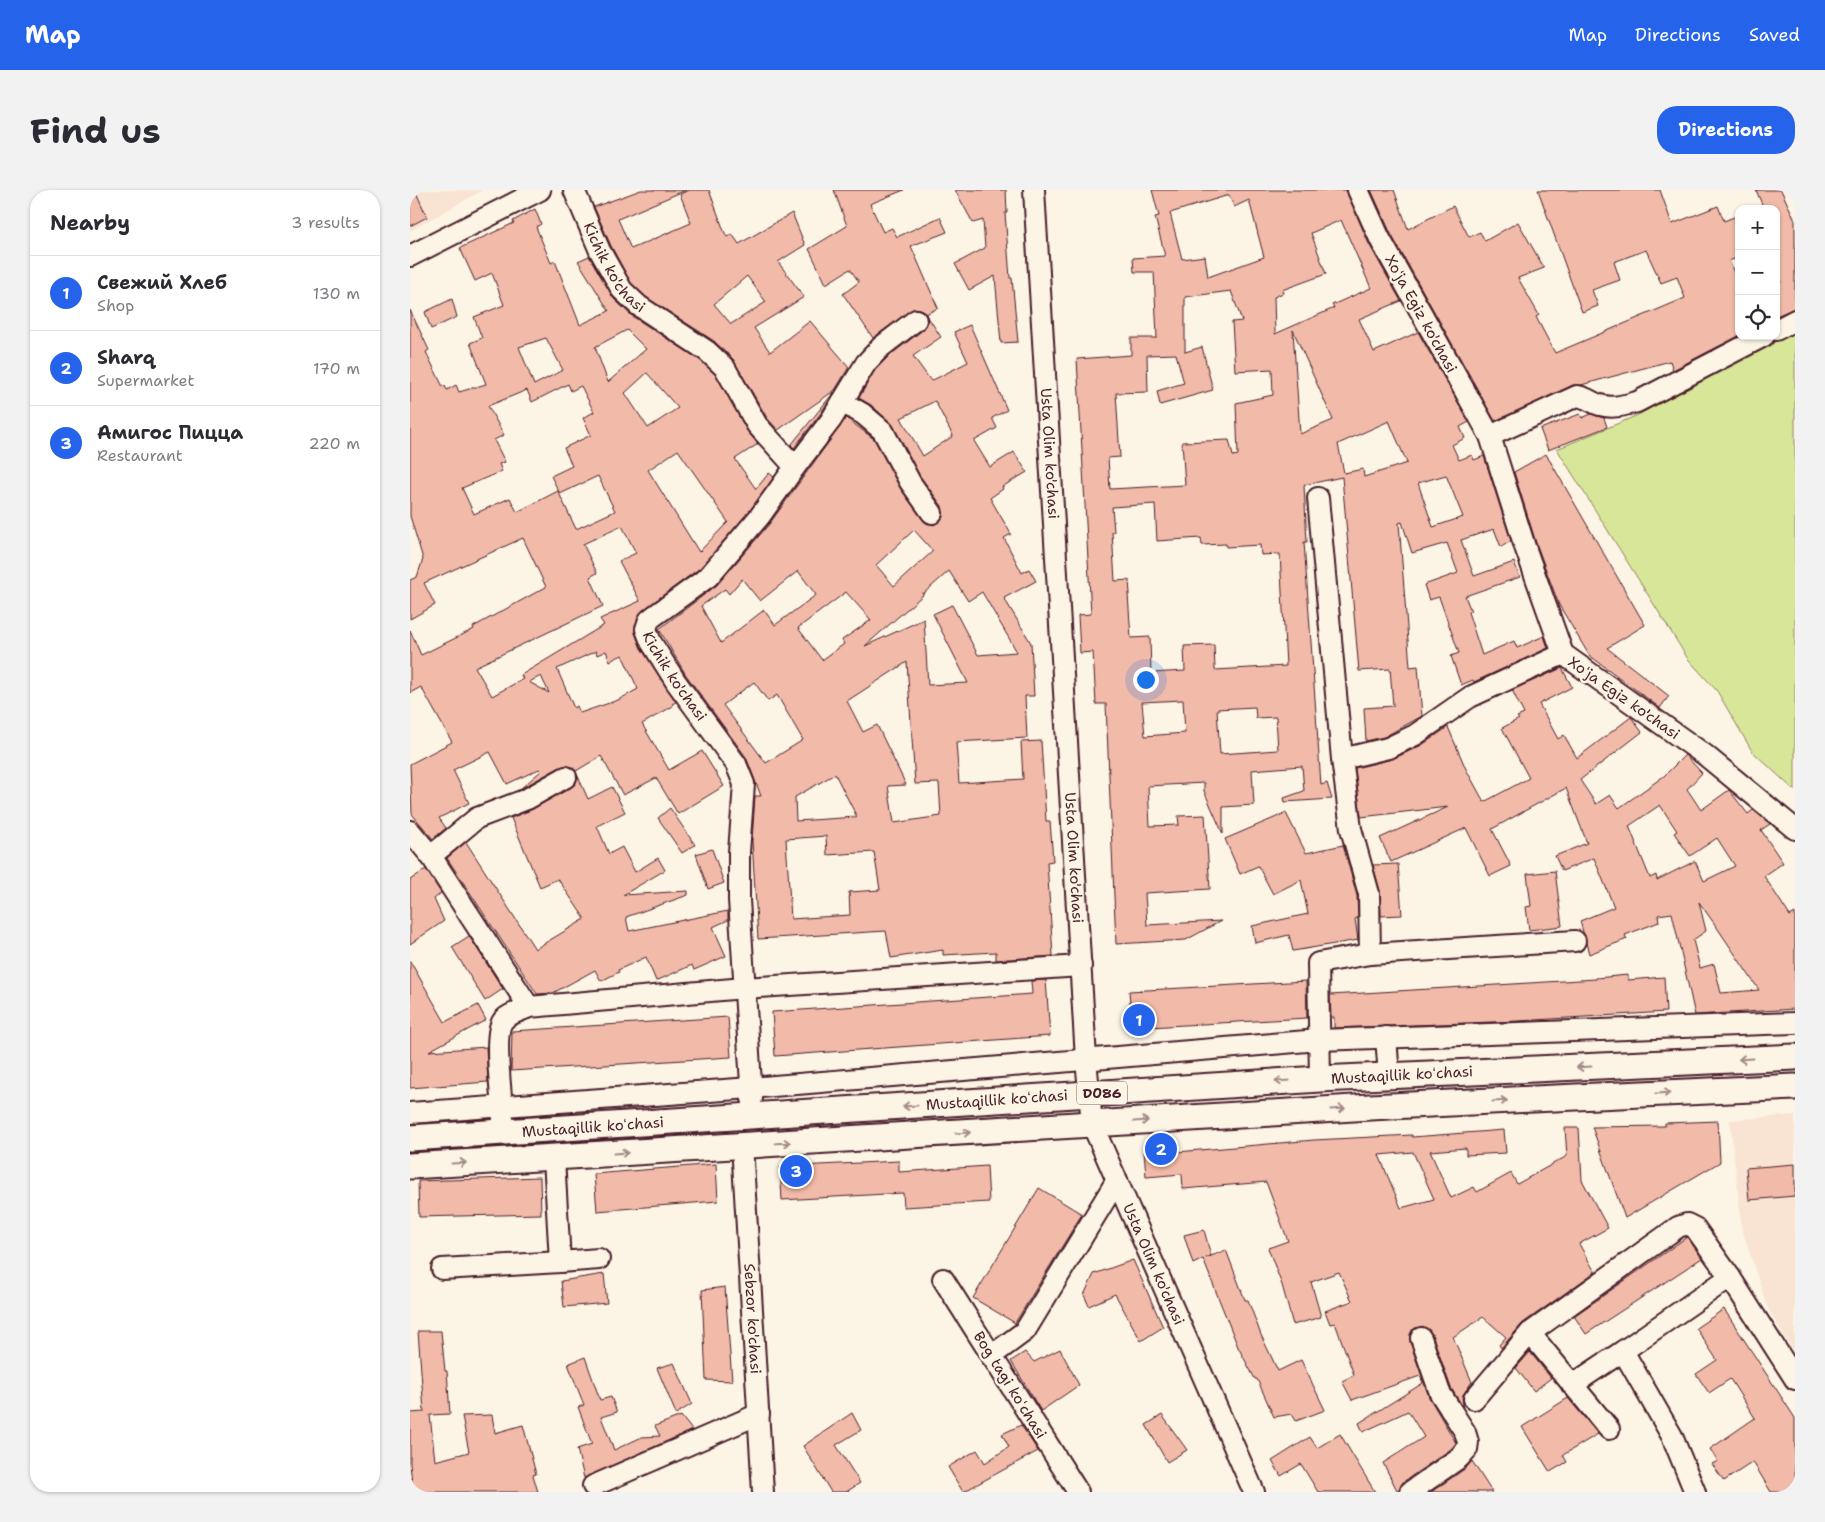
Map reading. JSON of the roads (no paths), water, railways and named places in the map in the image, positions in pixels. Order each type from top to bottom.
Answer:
[{"type":"main road","name":"Mustaqillik koʻchasi","points":[[410,1138],[1320,1079],[1795,1057]]},
{"type":"main road","name":"Mustaqillik koʻchasi","points":[[410,1166],[742,1145],[844,1141],[1371,1107],[1795,1087]]},
{"type":"street","name":"Kichik ko'chasi","points":[[574,190],[600,251],[622,290],[639,306],[707,351],[725,368],[757,425],[795,467],[724,560],[708,577],[649,620],[646,629],[651,642],[676,682],[736,764],[744,784],[739,852],[744,988],[754,1116]]},
{"type":"street","name":"Usta Olim ko'chasi","points":[[1034,190],[1086,1060],[1092,1124],[1254,1492]]},
{"type":"street","name":"Xoʻja Egiz ko'chasi","points":[[1358,190],[1380,239],[1490,436],[1525,547],[1562,654],[1706,755],[1795,830]]},
{"type":"street","points":[[410,256],[536,191]]},
{"type":"street","points":[[795,467],[842,402],[866,363],[881,347],[916,320]]},
{"type":"street","points":[[1780,328],[1795,320]]},
{"type":"street","points":[[1490,436],[1578,396],[1586,397],[1600,405],[1619,407],[1637,402],[1756,340]]},
{"type":"street","points":[[842,402],[863,414],[883,431],[910,482],[932,513]]},
{"type":"street","points":[[1318,498],[1342,759],[1351,829],[1369,894],[1370,954]]},
{"type":"street","points":[[1342,759],[1388,748],[1415,735],[1470,697],[1562,654]]},
{"type":"street","points":[[431,856],[478,818],[527,799],[566,777]]},
{"type":"street","points":[[410,831],[431,856],[529,1007]]},
{"type":"street","points":[[1320,1079],[1318,963],[1370,954],[1575,941]]},
{"type":"street","points":[[503,1132],[498,1042],[500,1028],[508,1016],[529,1007],[744,988],[1081,966]]},
{"type":"street","points":[[410,1113],[751,1088],[1319,1040],[1795,1023]]},
{"type":"street","points":[[1386,1037],[1389,1076]]},
{"type":"street","name":"Sebzor ko'chasi","points":[[742,1145],[763,1492]]},
{"type":"street","points":[[554,1158],[560,1262]]},
{"type":"street","points":[[992,1356],[1025,1332],[1117,1180]]},
{"type":"street","points":[[1474,1399],[1530,1333],[1678,1227],[1687,1224],[1695,1228],[1730,1277],[1795,1379]]},
{"type":"street","points":[[442,1269],[599,1259]]},
{"type":"street","points":[[1572,1385],[1623,1352],[1730,1277]]},
{"type":"street","name":"Bog tagi koʻchasi","points":[[943,1278],[1078,1492]]},
{"type":"street","points":[[1530,1333],[1609,1429]]},
{"type":"street","points":[[1410,1492],[1459,1458],[1467,1449],[1468,1442],[1440,1393],[1421,1338]]},
{"type":"street","points":[[1623,1352],[1672,1436],[1695,1492]]},
{"type":"street","points":[[593,1486],[759,1414]]},
{"type":"place","name":"Свежий Хлеб","points":[[1139,1020]]},
{"type":"place","name":"Sharq","points":[[1161,1149]]},
{"type":"place","name":"Амигос Пицца","points":[[796,1171]]}]
